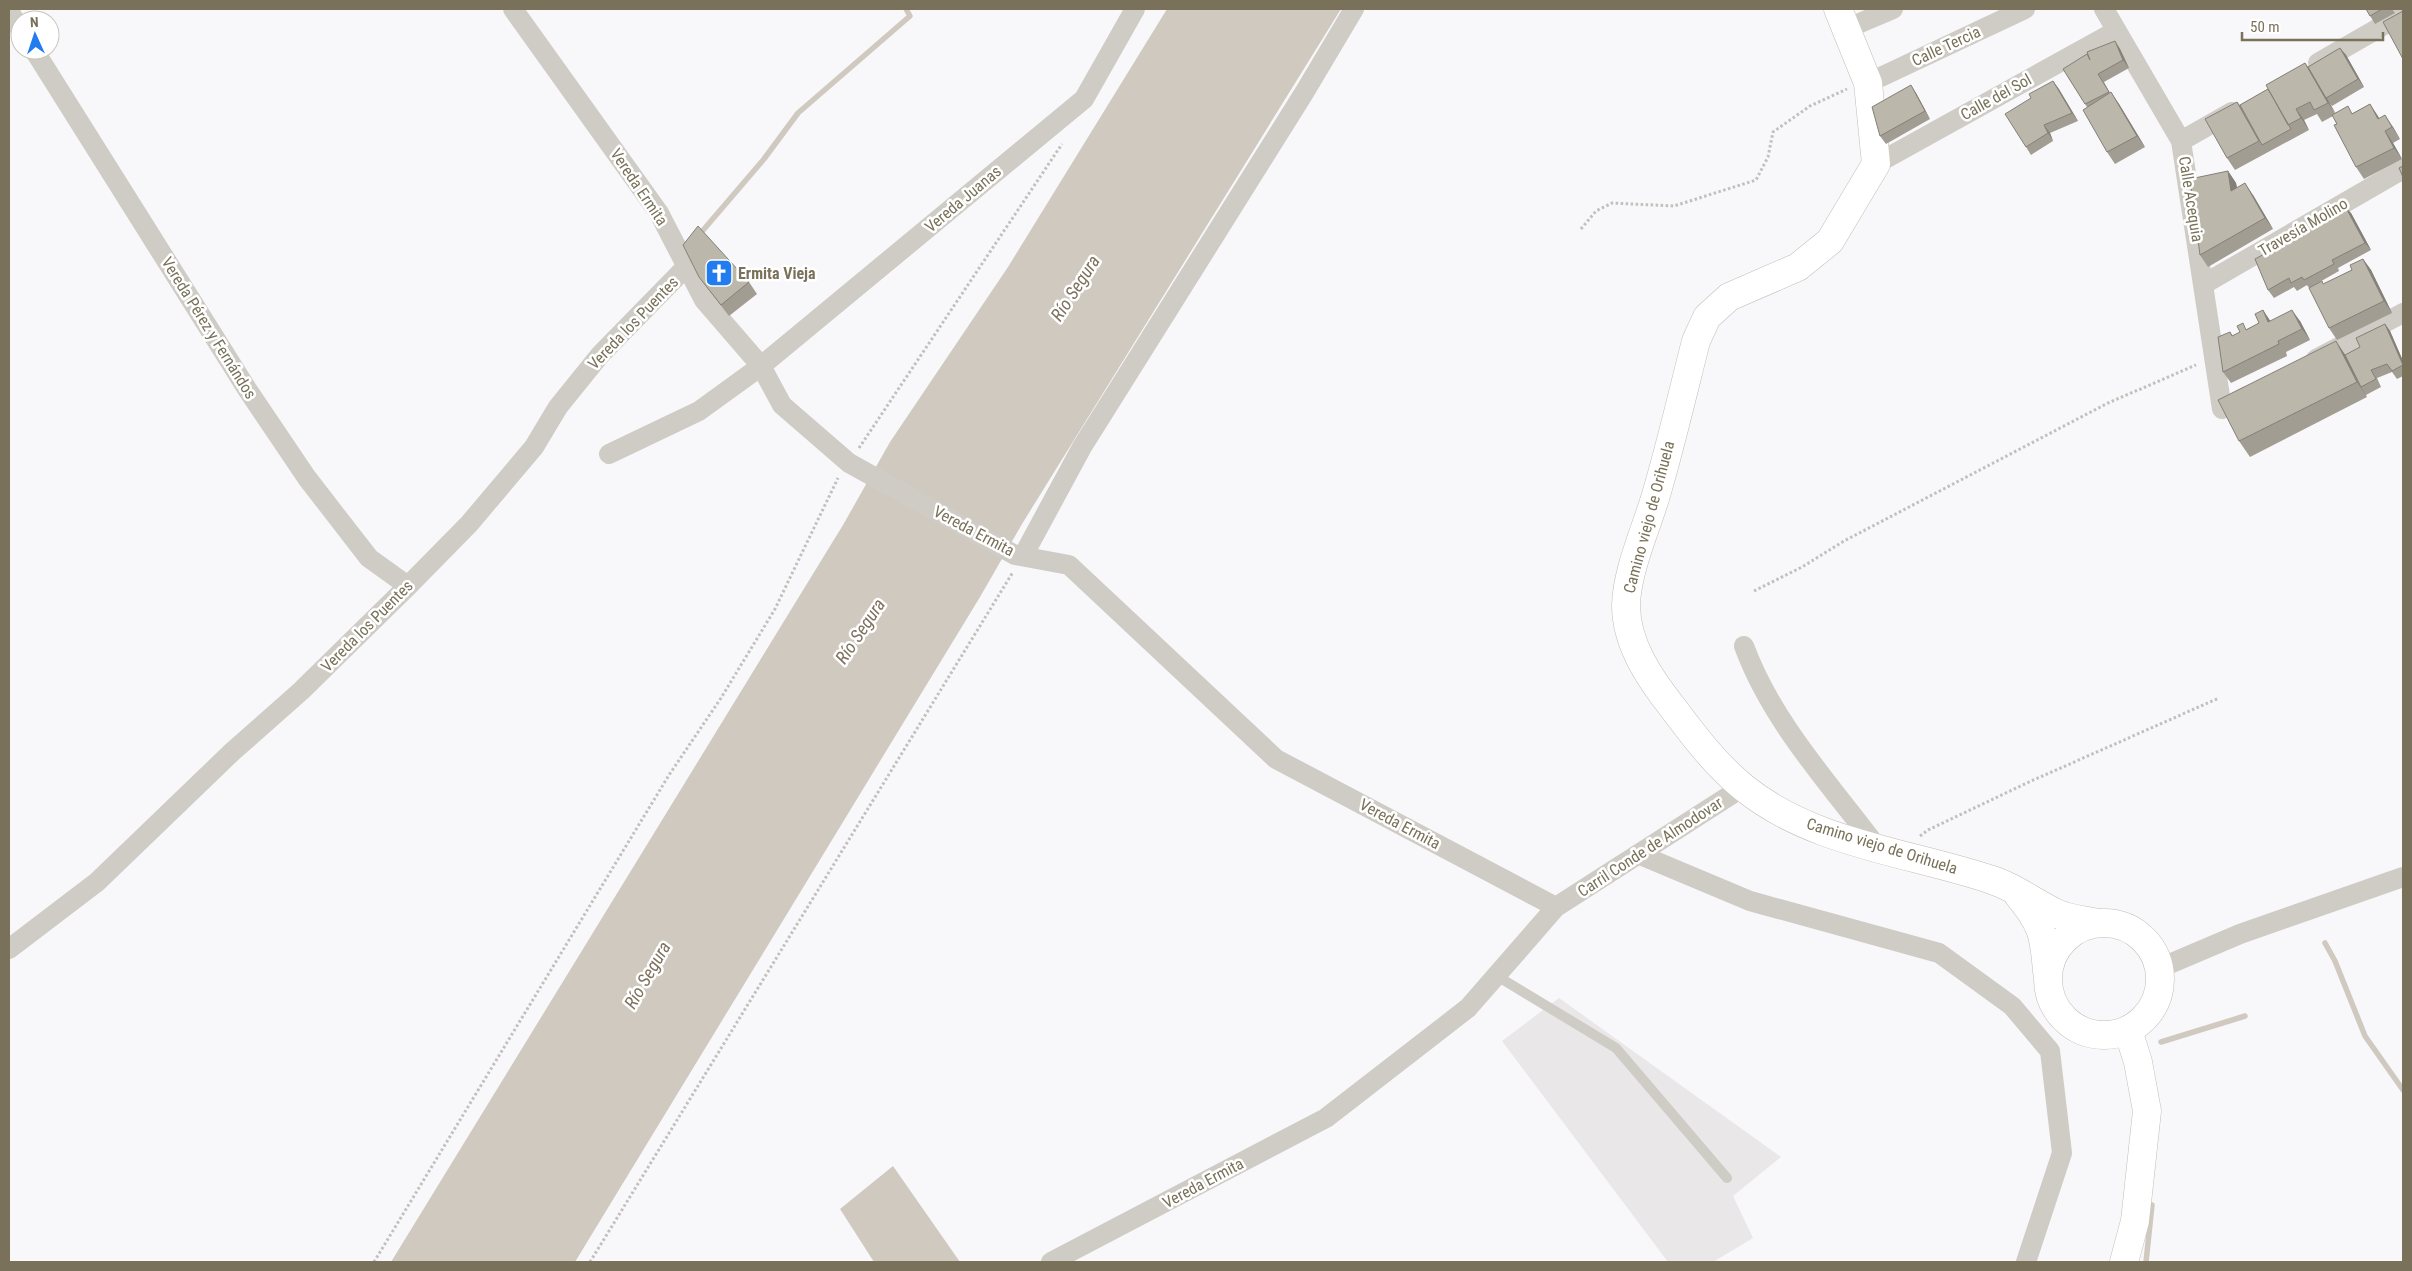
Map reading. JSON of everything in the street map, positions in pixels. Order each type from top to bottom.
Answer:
[{"type":"main road","points":[[1843,18],[1867,82],[1876,164]]},
{"type":"main road","name":"Camino viejo de Orihuela","points":[[1876,164],[1830,241],[1798,267],[1729,297],[1707,317],[1696,341],[1656,494],[1633,567],[1626,604],[1629,631],[1636,652],[1665,698],[1711,757],[1743,787],[1780,813],[1817,828],[1992,880],[2015,892],[2032,898],[2057,914],[2098,923]]},
{"type":"main road","name":"Camino viejo de Orihuela","points":[[2015,892],[2034,914],[2044,936],[2049,990]]},
{"type":"main road","points":[[2098,923],[2128,928],[2150,946],[2160,968],[2158,994],[2148,1015],[2128,1030],[2112,1035],[2083,1032],[2061,1015],[2049,990],[2048,968],[2053,955],[2068,936],[2080,928],[2098,923]]},
{"type":"main road","points":[[2124,1262],[2135,1221],[2147,1111],[2138,1062],[2128,1030]]},
{"type":"street","name":"Vereda Ermita","points":[[513,9],[659,213],[704,300],[761,366],[782,405],[849,463],[1019,556],[1069,565],[1276,759],[1556,907],[1468,1008],[1326,1118],[1052,1262]]},
{"type":"street","name":"Vereda Juanas","points":[[761,366],[1084,99],[1135,9]]},
{"type":"street","points":[[1019,556],[1082,447],[1289,117],[1354,9]]},
{"type":"street","points":[[1843,18],[1893,9]]},
{"type":"street","name":"Calle Tercia","points":[[1867,82],[2025,9]]},
{"type":"street","name":"Calle Acequia","points":[[2104,9],[2182,141],[2222,409],[2265,386]]},
{"type":"street","points":[[2301,73],[2403,14]]},
{"type":"street","name":"Calle del Sol","points":[[1876,164],[2116,31]]},
{"type":"street","name":"Vereda Pérez y Fernándos","points":[[40,60],[247,389],[307,478],[369,558],[408,586]]},
{"type":"street","points":[[2182,141],[2250,102]]},
{"type":"street","name":"Travesía Molino","points":[[2204,284],[2403,169]]},
{"type":"street","name":"Vereda los Puentes","points":[[9,949],[97,882],[218,765],[301,691],[408,586],[469,524],[534,447],[558,408],[600,355],[687,266]]},
{"type":"street","points":[[2300,368],[2403,313]]},
{"type":"street","points":[[609,454],[699,411],[761,366]]},
{"type":"street","points":[[1744,646],[1756,676],[1776,711],[1878,847]]},
{"type":"street","name":"Carril Conde de Almodovar","points":[[1556,907],[1743,787]]},
{"type":"street","points":[[1638,854],[1750,901],[1939,953],[2012,1006],[2050,1051],[2062,1153],[2026,1262]]},
{"type":"street","points":[[2160,968],[2240,934],[2403,877]]},
{"type":"lane","points":[[1497,976],[1616,1048],[1727,1178]]},
{"type":"path","points":[[1581,229],[1596,211],[1612,203],[1674,206],[1756,180],[1768,157],[1773,132],[1810,106],[1867,82]]},
{"type":"path","points":[[374,1262],[669,775],[721,698],[775,609],[840,475],[1063,143]]},
{"type":"path","points":[[1754,591],[1802,567],[1844,541],[2108,403],[2214,358]]},
{"type":"path","points":[[590,1262],[1019,556]]},
{"type":"path","points":[[1909,856],[1915,841],[1928,830],[2029,782],[2219,698]]},
{"type":"shaded area","points":[[1559,998],[1781,1157],[1733,1196],[1753,1238],[1713,1262],[1668,1262],[1502,1041]]},
{"type":"water","name":"Río Segura","points":[[1167,9],[1341,9],[1022,524],[980,597],[575,1262],[391,1262],[843,525],[890,442],[1008,267]]},
{"type":"water","points":[[893,1166],[960,1262],[874,1262],[840,1209]]},
{"type":"building","points":[[2366,9],[2382,9],[2370,16]]},
{"type":"building","points":[[2403,11],[2403,59],[2383,22]]},
{"type":"building","points":[[2115,41],[2123,60],[2098,74],[2109,92],[2085,104],[2063,69],[2087,54],[2090,60],[2087,52]]},
{"type":"building","points":[[2340,48],[2358,79],[2326,98],[2308,67]]},
{"type":"building","points":[[2305,63],[2328,103],[2314,110],[2310,102],[2296,109],[2301,118],[2288,125],[2266,85]]},
{"type":"building","points":[[2053,81],[2072,113],[2044,125],[2048,133],[2026,147],[2005,114],[2031,98],[2029,94]]},
{"type":"building","points":[[1911,85],[1925,111],[1880,136],[1872,107]]},
{"type":"building","points":[[2268,89],[2291,129],[2262,145],[2240,105]]},
{"type":"building","points":[[2111,92],[2137,136],[2107,152],[2083,110]]},
{"type":"building","points":[[2237,102],[2259,141],[2227,158],[2205,119]]},
{"type":"building","points":[[2370,104],[2378,119],[2385,115],[2392,127],[2385,131],[2394,148],[2356,167],[2334,125],[2337,124],[2332,115],[2348,106],[2352,114]]},
{"type":"building","points":[[2403,166],[2403,177],[2399,168]]},
{"type":"building","points":[[2228,171],[2231,191],[2245,183],[2265,218],[2200,255],[2190,179]]},
{"type":"building","points":[[2345,206],[2365,243],[2332,260],[2334,264],[2304,280],[2302,277],[2291,283],[2289,278],[2268,290],[2255,259],[2314,227],[2312,223]]},
{"type":"building","name":"Ermita Vieja","points":[[698,226],[749,282],[721,305],[699,277],[683,245]]},
{"type":"building","points":[[2363,259],[2384,301],[2329,328],[2309,288],[2322,281],[2323,284],[2352,270],[2350,265]]},
{"type":"building","points":[[2263,310],[2268,322],[2292,310],[2302,329],[2278,341],[2279,344],[2223,372],[2218,337],[2230,332],[2232,336],[2240,332],[2237,326],[2243,323],[2246,330],[2259,323],[2255,314]]},
{"type":"building","points":[[2385,324],[2403,365],[2392,371],[2387,364],[2371,370],[2376,379],[2361,387],[2345,355],[2360,347],[2356,338]]},
{"type":"building","points":[[2336,341],[2357,382],[2239,441],[2218,400]]},
{"type":"waterway","points":[[699,235],[764,159],[798,113],[910,16],[906,9]]},
{"type":"waterway","points":[[2325,943],[2335,961],[2365,1036],[2403,1090]]},
{"type":"waterway","points":[[2161,1042],[2245,1016]]},
{"type":"waterway","points":[[2146,1262],[2152,1205]]},
{"type":"place","name":"Ermita Vieja","points":[[719,273]]}]
